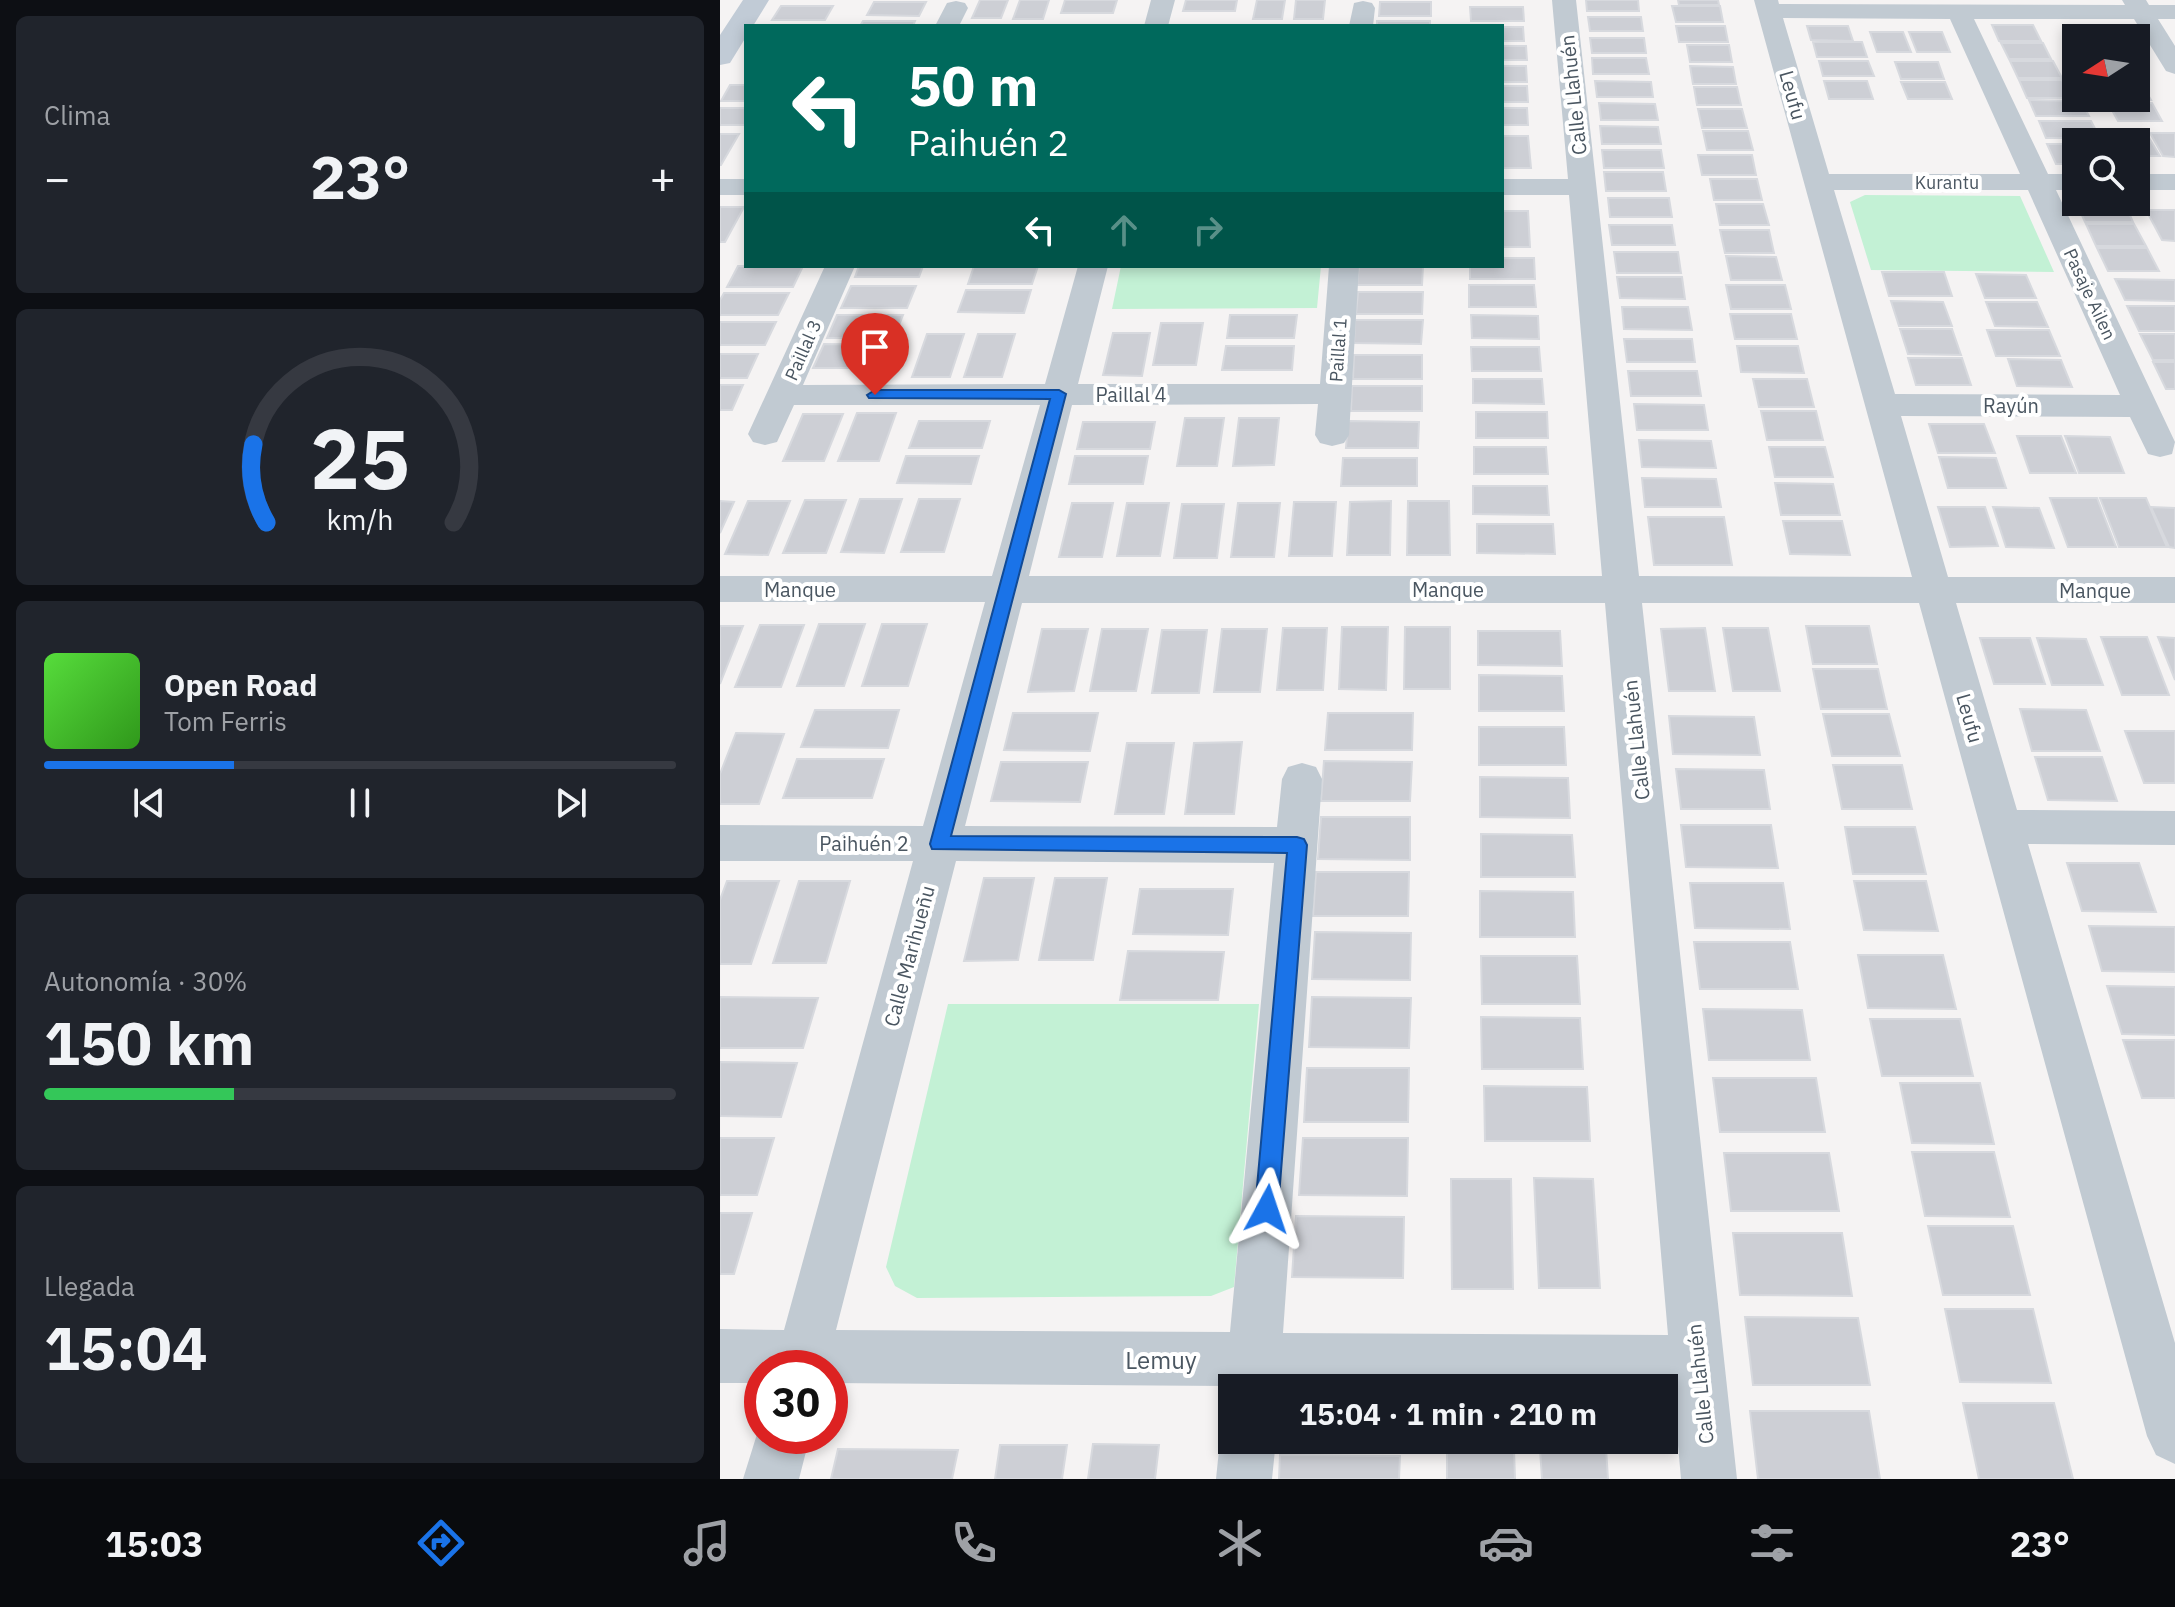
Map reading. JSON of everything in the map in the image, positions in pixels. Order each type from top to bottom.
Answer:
[{"type":"street","points":[[720,57],[756,0]]},
{"type":"street","points":[[1157,24],[1163,0]]},
{"type":"street","name":"Calle Llahuén","points":[[1564,0],[1709,1479]]},
{"type":"street","points":[[1768,6],[1959,12],[2138,6],[2175,12]]},
{"type":"street","name":"Leufu","points":[[1768,6],[2002,827],[2167,1381],[2175,1436]]},
{"type":"street","points":[[2138,6],[2175,66]]},
{"type":"street","name":"Pasaje Ailen","points":[[1959,12],[2160,446]]},
{"type":"street","name":"Kurantu","points":[[1818,182],[2062,182]]},
{"type":"street","points":[[2150,182],[2175,182]]},
{"type":"street","points":[[720,187],[744,187]]},
{"type":"street","points":[[1504,187],[1582,187]]},
{"type":"street","name":"Paillal 3","points":[[765,434],[839,268]]},
{"type":"street","name":"Calle Marihueñu","points":[[805,1350],[1092,268]]},
{"type":"street","name":"Paillal 1","points":[[1332,435],[1344,268]]},
{"type":"street","name":"Paillal 4","points":[[783,395],[1335,394]]},
{"type":"street","name":"Rayún","points":[[1881,405],[2142,406]]},
{"type":"street","name":"Manque","points":[[720,589],[2175,590]]},
{"type":"street","points":[[1253,1374],[1302,779]]},
{"type":"street","points":[[2002,827],[2175,828]]},
{"type":"street","name":"Paihuén 2","points":[[720,843],[1297,845]]},
{"type":"street","name":"Lemuy","points":[[720,1356],[744,1358]]},
{"type":"street","name":"Lemuy","points":[[848,1363],[1253,1374],[1698,1362]]},
{"type":"street","points":[[771,1479],[777,1454]]},
{"type":"street","points":[[1244,1479],[1247,1454]]},
{"type":"green space","points":[[1865,195],[2020,196],[2054,272],[1871,270],[1850,202]]},
{"type":"green space","points":[[1121,268],[1321,268],[1317,308],[1112,309]]},
{"type":"green space","points":[[948,1004],[1259,1004],[1234,1287],[1211,1296],[917,1298],[895,1286],[886,1267]]},
{"type":"building","points":[[980,0],[1008,0],[1001,18],[972,18]]},
{"type":"building","points":[[1020,0],[1049,0],[1043,19],[1013,19]]},
{"type":"building","points":[[1065,0],[1117,0],[1113,13],[1061,13]]},
{"type":"building","points":[[1186,0],[1237,0],[1235,11],[1183,11]]},
{"type":"building","points":[[1257,0],[1285,0],[1282,19],[1253,19]]},
{"type":"building","points":[[1296,0],[1325,0],[1323,19],[1294,19]]},
{"type":"building","points":[[1586,0],[1638,0],[1639,11],[1587,11]]},
{"type":"building","points":[[1678,0],[1718,0],[1719,5],[1679,5]]},
{"type":"building","points":[[874,2],[926,2],[919,16],[867,15]]},
{"type":"building","points":[[1380,2],[1431,2],[1431,16],[1379,16]]},
{"type":"building","points":[[781,6],[833,6],[825,20],[772,20]]},
{"type":"building","points":[[1672,6],[1720,6],[1723,22],[1676,22]]},
{"type":"building","points":[[1470,7],[1523,7],[1524,21],[1471,21]]},
{"type":"building","points":[[1588,17],[1641,17],[1643,31],[1590,31]]},
{"type":"building","points":[[863,21],[915,21],[914,24],[861,24]]},
{"type":"building","points":[[1377,21],[1430,21],[1430,24],[1377,24]]},
{"type":"building","points":[[1992,25],[2033,25],[2041,41],[1999,41]]},
{"type":"building","points":[[1676,26],[1725,26],[1728,42],[1679,42]]},
{"type":"building","points":[[1807,26],[1848,26],[1853,41],[1811,40]]},
{"type":"building","points":[[1504,27],[1523,27],[1524,41],[1504,41]]},
{"type":"building","points":[[1870,32],[1903,32],[1911,52],[1877,52]]},
{"type":"building","points":[[1909,32],[1942,32],[1950,52],[1917,52]]},
{"type":"building","points":[[1590,38],[1644,38],[1646,53],[1592,53]]},
{"type":"building","points":[[1813,42],[1862,42],[1867,57],[1817,57]]},
{"type":"building","points":[[2001,43],[2043,43],[2051,59],[2009,59]]},
{"type":"building","points":[[1687,45],[1729,45],[1732,62],[1690,62]]},
{"type":"building","points":[[1504,46],[1526,46],[1527,60],[1504,60]]},
{"type":"building","points":[[1592,58],[1646,58],[1649,74],[1593,74]]},
{"type":"building","points":[[1819,61],[1868,61],[1874,76],[1823,76]]},
{"type":"building","points":[[2010,61],[2053,61],[2062,78],[2018,78]]},
{"type":"building","points":[[1895,62],[1938,62],[1944,79],[1901,79]]},
{"type":"building","points":[[1504,66],[1526,66],[1527,82],[1504,82]]},
{"type":"building","points":[[1690,66],[1733,67],[1736,84],[1693,84]]},
{"type":"building","points":[[2019,80],[2062,80],[2062,98],[2027,98]]},
{"type":"building","points":[[1595,81],[1651,82],[1653,97],[1597,97]]},
{"type":"building","points":[[1824,81],[1867,81],[1873,99],[1829,99]]},
{"type":"building","points":[[1901,82],[1945,82],[1952,99],[1908,99]]},
{"type":"building","points":[[730,85],[744,85],[744,101],[721,101]]},
{"type":"building","points":[[1504,86],[1527,86],[1528,102],[1504,102]]},
{"type":"building","points":[[1694,87],[1737,87],[1741,105],[1697,105]]},
{"type":"building","points":[[2029,100],[2062,101],[2062,112],[2087,112],[2089,116],[2036,116]]},
{"type":"building","points":[[1599,103],[1655,104],[1658,120],[1601,120]]},
{"type":"building","points":[[2152,103],[2162,121],[2118,121],[2113,112],[2150,112]]},
{"type":"building","points":[[720,108],[744,108],[744,125],[720,125]]},
{"type":"building","points":[[1504,108],[1527,108],[1528,125],[1504,125]]},
{"type":"building","points":[[1698,109],[1742,109],[1747,128],[1702,128]]},
{"type":"building","points":[[2039,121],[2091,121],[2095,128],[2062,128],[2062,138],[2046,138]]},
{"type":"building","points":[[1600,126],[1658,127],[1661,144],[1602,144]]},
{"type":"building","points":[[1703,131],[1748,131],[1753,150],[1707,150]]},
{"type":"building","points":[[2150,133],[2175,133],[2175,157],[2163,156]]},
{"type":"building","points":[[720,134],[739,134],[721,165],[720,165]]},
{"type":"building","points":[[1504,136],[1528,136],[1531,168],[1504,168]]},
{"type":"building","points":[[2150,140],[2160,156],[2150,156]]},
{"type":"building","points":[[2047,144],[2062,144],[2062,164],[2056,164]]},
{"type":"building","points":[[1602,150],[1661,150],[1664,168],[1604,168]]},
{"type":"building","points":[[1698,155],[1752,155],[1756,175],[1702,175]]},
{"type":"building","points":[[1604,172],[1663,172],[1666,191],[1606,191]]},
{"type":"building","points":[[1710,179],[1757,179],[1762,200],[1714,200]]},
{"type":"building","points":[[1608,198],[1669,198],[1672,217],[1610,217]]},
{"type":"building","points":[[1716,204],[1763,204],[1769,225],[1720,225]]},
{"type":"building","points":[[720,207],[744,207],[725,242],[720,242]]},
{"type":"building","points":[[2150,210],[2175,210],[2175,241],[2162,240],[2149,216]]},
{"type":"building","points":[[1504,211],[1528,211],[1530,247],[1504,247]]},
{"type":"building","points":[[2082,216],[2130,216],[2133,222],[2085,222]]},
{"type":"building","points":[[2086,224],[2134,224],[2146,246],[2096,246]]},
{"type":"building","points":[[1609,225],[1672,225],[1675,245],[1612,245]]},
{"type":"building","points":[[1720,230],[1769,230],[1774,253],[1725,253]]},
{"type":"building","points":[[2097,248],[2147,248],[2159,271],[2108,271]]},
{"type":"building","points":[[1614,252],[1678,252],[1681,273],[1617,273]]},
{"type":"building","points":[[1726,256],[1776,257],[1782,280],[1731,280]]},
{"type":"building","points":[[1504,258],[1534,258],[1535,279],[1470,279],[1470,268],[1504,268]]},
{"type":"building","points":[[738,266],[802,268],[793,287],[727,287]]},
{"type":"building","points":[[858,268],[922,268],[919,277],[855,277]]},
{"type":"building","points":[[973,268],[1037,268],[1032,284],[968,284]]},
{"type":"building","points":[[1359,268],[1423,268],[1422,285],[1357,285]]},
{"type":"building","points":[[1882,272],[1944,272],[1952,296],[1889,296]]},
{"type":"building","points":[[1976,274],[2026,275],[2036,298],[1985,298]]},
{"type":"building","points":[[1617,277],[1682,277],[1685,299],[1620,298]]},
{"type":"building","points":[[2115,279],[2175,280],[2175,301],[2125,300]]},
{"type":"building","points":[[1469,285],[1534,285],[1536,307],[1469,307]]},
{"type":"building","points":[[1726,285],[1785,285],[1791,309],[1731,309]]},
{"type":"building","points":[[851,286],[916,286],[907,308],[841,308]]},
{"type":"building","points":[[966,290],[1031,290],[1024,313],[958,312]]},
{"type":"building","points":[[1358,292],[1423,292],[1422,314],[1356,314]]},
{"type":"building","points":[[724,293],[789,293],[778,315],[720,315],[720,300]]},
{"type":"building","points":[[1891,301],[1943,302],[1952,326],[1899,326]]},
{"type":"building","points":[[1986,302],[2037,302],[2048,327],[1995,326]]},
{"type":"building","points":[[2127,306],[2175,306],[2175,331],[2139,331]]},
{"type":"building","points":[[1622,307],[1688,307],[1692,330],[1624,329]]},
{"type":"building","points":[[1730,314],[1791,314],[1797,339],[1735,339]]},
{"type":"building","points":[[837,315],[903,315],[894,338],[827,338]]},
{"type":"building","points":[[1230,315],[1297,315],[1294,338],[1227,338]]},
{"type":"building","points":[[1471,315],[1538,316],[1539,339],[1472,338]]},
{"type":"building","points":[[1355,320],[1423,320],[1421,344],[1354,343]]},
{"type":"building","points":[[720,322],[776,322],[765,345],[720,345]]},
{"type":"building","points":[[1161,323],[1203,323],[1196,365],[1153,365]]},
{"type":"building","points":[[1900,329],[1952,329],[1961,355],[1908,354]]},
{"type":"building","points":[[1987,330],[2049,330],[2060,356],[1996,356]]},
{"type":"building","points":[[1113,333],[1150,333],[1142,376],[1103,375]]},
{"type":"building","points":[[927,334],[964,334],[950,377],[912,377]]},
{"type":"building","points":[[978,334],[1015,334],[1002,377],[964,377]]},
{"type":"building","points":[[2140,334],[2175,334],[2175,360],[2153,360]]},
{"type":"building","points":[[1624,339],[1692,339],[1695,362],[1627,362]]},
{"type":"building","points":[[824,344],[891,345],[882,368],[813,368]]},
{"type":"building","points":[[1226,346],[1294,346],[1292,370],[1222,370]]},
{"type":"building","points":[[1737,346],[1798,346],[1804,373],[1741,372]]},
{"type":"building","points":[[1471,347],[1539,347],[1541,371],[1472,371]]},
{"type":"building","points":[[720,354],[758,354],[747,378],[720,378]]},
{"type":"building","points":[[1354,355],[1422,355],[1422,379],[1353,379]]},
{"type":"building","points":[[1908,358],[1962,358],[1971,385],[1916,385]]},
{"type":"building","points":[[2008,359],[2061,360],[2072,387],[2017,386]]},
{"type":"building","points":[[2153,362],[2175,362],[2175,389],[2166,389]]},
{"type":"building","points":[[1628,371],[1697,371],[1701,396],[1631,396]]},
{"type":"building","points":[[1473,379],[1542,379],[1544,404],[1473,403]]},
{"type":"building","points":[[1753,379],[1807,379],[1814,407],[1759,407]]},
{"type":"building","points":[[720,385],[743,385],[732,410],[720,410]]},
{"type":"building","points":[[1352,386],[1422,386],[1422,411],[1351,411]]},
{"type":"building","points":[[1634,404],[1704,405],[1708,430],[1637,430]]},
{"type":"building","points":[[1761,411],[1816,411],[1823,440],[1767,440]]},
{"type":"building","points":[[1476,412],[1547,412],[1548,438],[1476,438]]},
{"type":"building","points":[[857,413],[896,413],[879,461],[838,461]]},
{"type":"building","points":[[803,414],[843,414],[824,461],[783,461]]},
{"type":"building","points":[[1185,418],[1224,418],[1217,466],[1177,466]]},
{"type":"building","points":[[1239,418],[1279,418],[1274,465],[1233,466]]},
{"type":"building","points":[[919,421],[990,421],[982,448],[909,448]]},
{"type":"building","points":[[1348,421],[1419,422],[1418,448],[1346,448]]},
{"type":"building","points":[[1083,422],[1155,422],[1150,449],[1077,449]]},
{"type":"building","points":[[1929,424],[1984,424],[1995,453],[1938,453]]},
{"type":"building","points":[[2017,436],[2061,436],[2076,473],[2030,473]]},
{"type":"building","points":[[2065,436],[2110,437],[2124,473],[2079,473]]},
{"type":"building","points":[[1639,440],[1711,441],[1716,468],[1642,467]]},
{"type":"building","points":[[1474,447],[1546,447],[1548,474],[1474,474]]},
{"type":"building","points":[[1769,447],[1825,447],[1833,477],[1775,477]]},
{"type":"building","points":[[906,456],[979,456],[971,484],[897,483]]},
{"type":"building","points":[[1075,456],[1148,456],[1143,484],[1069,484]]},
{"type":"building","points":[[1939,457],[1996,458],[2006,488],[1948,488]]},
{"type":"building","points":[[1343,458],[1417,458],[1417,486],[1341,486]]},
{"type":"building","points":[[1642,478],[1716,479],[1721,507],[1645,507]]},
{"type":"building","points":[[1775,483],[1833,484],[1840,515],[1781,515]]},
{"type":"building","points":[[1473,486],[1547,486],[1549,515],[1473,514]]},
{"type":"building","points":[[2050,498],[2097,498],[2116,547],[2068,547]]},
{"type":"building","points":[[2100,498],[2146,498],[2167,547],[2119,547]]},
{"type":"building","points":[[860,499],[902,499],[884,553],[841,552]]},
{"type":"building","points":[[919,499],[960,499],[944,552],[901,552]]},
{"type":"building","points":[[805,500],[846,500],[826,553],[783,553]]},
{"type":"building","points":[[720,501],[734,502],[720,533]]},
{"type":"building","points":[[748,501],[790,501],[768,555],[725,554]]},
{"type":"building","points":[[1391,501],[1390,555],[1347,555],[1350,502]]},
{"type":"building","points":[[1408,501],[1449,501],[1450,555],[1407,555]]},
{"type":"building","points":[[1294,502],[1336,502],[1332,556],[1289,556]]},
{"type":"building","points":[[1072,503],[1113,503],[1102,557],[1059,557]]},
{"type":"building","points":[[1127,503],[1169,503],[1160,556],[1117,556]]},
{"type":"building","points":[[1238,503],[1280,503],[1274,557],[1231,557]]},
{"type":"building","points":[[1182,504],[1224,504],[1217,558],[1174,558]]},
{"type":"building","points":[[1938,507],[1985,507],[1998,546],[1950,547]]},
{"type":"building","points":[[1993,507],[2039,508],[2054,548],[2006,547]]},
{"type":"building","points":[[2151,507],[2175,508],[2175,548],[2169,547]]},
{"type":"building","points":[[1648,517],[1724,517],[1732,565],[1654,565]]},
{"type":"building","points":[[1783,521],[1842,521],[1850,555],[1790,554]]},
{"type":"building","points":[[1477,524],[1553,524],[1555,554],[1477,553]]},
{"type":"building","points":[[819,624],[865,624],[844,686],[797,686]]},
{"type":"building","points":[[882,624],[927,624],[908,686],[862,686]]},
{"type":"building","points":[[760,625],[804,625],[781,687],[735,687]]},
{"type":"building","points":[[720,626],[743,626],[720,684]]},
{"type":"building","points":[[1806,626],[1869,626],[1877,664],[1813,664]]},
{"type":"building","points":[[1342,627],[1388,627],[1386,690],[1339,689]]},
{"type":"building","points":[[1405,627],[1450,627],[1450,689],[1404,689]]},
{"type":"building","points":[[1283,628],[1327,628],[1323,690],[1277,690]]},
{"type":"building","points":[[1705,628],[1715,691],[1669,691],[1661,629]]},
{"type":"building","points":[[1723,628],[1768,628],[1780,691],[1733,691]]},
{"type":"building","points":[[1042,629],[1088,629],[1074,691],[1028,692]]},
{"type":"building","points":[[1102,629],[1148,629],[1136,691],[1090,691]]},
{"type":"building","points":[[1222,629],[1267,629],[1260,692],[1214,692]]},
{"type":"building","points":[[1162,630],[1207,630],[1199,693],[1152,693]]},
{"type":"building","points":[[1478,631],[1560,631],[1562,666],[1478,665]]},
{"type":"building","points":[[2101,637],[2147,637],[2169,695],[2122,695]]},
{"type":"building","points":[[2158,637],[2175,638],[2175,680]]},
{"type":"building","points":[[1980,638],[2030,638],[2045,684],[1994,684]]},
{"type":"building","points":[[2037,638],[2086,639],[2103,685],[2052,685]]},
{"type":"building","points":[[1813,669],[1878,669],[1887,709],[1821,709]]},
{"type":"building","points":[[1479,675],[1562,676],[1564,711],[1479,711]]},
{"type":"building","points":[[2020,709],[2086,710],[2100,751],[2032,751]]},
{"type":"building","points":[[815,710],[899,710],[888,748],[801,747]]},
{"type":"building","points":[[1013,713],[1098,713],[1090,751],[1004,750]]},
{"type":"building","points":[[1328,713],[1413,713],[1412,750],[1325,750]]},
{"type":"building","points":[[1823,714],[1889,714],[1900,756],[1832,756]]},
{"type":"building","points":[[1669,716],[1754,717],[1760,755],[1673,754]]},
{"type":"building","points":[[1479,727],[1564,727],[1566,765],[1479,765]]},
{"type":"building","points":[[2125,731],[2175,731],[2175,783],[2144,783]]},
{"type":"building","points":[[736,733],[784,734],[759,804],[720,804],[720,774]]},
{"type":"building","points":[[1242,742],[1234,814],[1185,814],[1194,743]]},
{"type":"building","points":[[1127,743],[1174,743],[1164,814],[1115,814]]},
{"type":"building","points":[[2035,757],[2102,757],[2117,801],[2048,800]]},
{"type":"building","points":[[797,759],[884,759],[872,798],[783,798]]},
{"type":"building","points":[[1324,761],[1412,762],[1410,801],[1321,801]]},
{"type":"building","points":[[1001,762],[1088,762],[1080,802],[991,801]]},
{"type":"building","points":[[1833,765],[1902,765],[1912,809],[1842,809]]},
{"type":"building","points":[[1676,769],[1764,770],[1770,809],[1681,809]]},
{"type":"building","points":[[1480,777],[1568,778],[1570,818],[1480,817]]},
{"type":"building","points":[[1321,817],[1410,817],[1410,860],[1318,859]]},
{"type":"building","points":[[1681,825],[1771,825],[1778,868],[1686,867]]},
{"type":"building","points":[[1845,827],[1915,827],[1926,874],[1853,874]]},
{"type":"building","points":[[1481,834],[1572,835],[1575,877],[1481,877]]},
{"type":"building","points":[[2067,863],[2139,863],[2156,912],[2082,911]]},
{"type":"building","points":[[1316,872],[1409,872],[1408,916],[1313,916]]},
{"type":"building","points":[[984,878],[1034,878],[1018,960],[964,961]]},
{"type":"building","points":[[1055,878],[1107,878],[1093,960],[1039,960]]},
{"type":"building","points":[[727,881],[779,881],[751,964],[720,964],[720,900]]},
{"type":"building","points":[[799,881],[850,881],[826,963],[773,963]]},
{"type":"building","points":[[1854,881],[1926,881],[1938,931],[1864,930]]},
{"type":"building","points":[[1690,883],[1783,883],[1790,929],[1695,928]]},
{"type":"building","points":[[1140,889],[1233,889],[1228,935],[1133,934]]},
{"type":"building","points":[[1480,891],[1573,892],[1575,937],[1480,937]]},
{"type":"building","points":[[2089,926],[2175,927],[2175,972],[2102,971]]},
{"type":"building","points":[[1315,932],[1411,933],[1410,980],[1312,979]]},
{"type":"building","points":[[1694,942],[1790,942],[1798,989],[1700,989]]},
{"type":"building","points":[[1128,951],[1224,952],[1218,1000],[1120,1000]]},
{"type":"building","points":[[1858,955],[1943,955],[1956,1009],[1868,1008]]},
{"type":"building","points":[[1481,956],[1577,956],[1580,1004],[1482,1004]]},
{"type":"building","points":[[2107,986],[2175,987],[2175,1035],[2122,1034]]},
{"type":"building","points":[[720,997],[818,998],[803,1048],[720,1048]]},
{"type":"building","points":[[1312,997],[1411,998],[1409,1048],[1309,1047]]},
{"type":"building","points":[[1703,1009],[1802,1010],[1810,1060],[1709,1060]]},
{"type":"building","points":[[1481,1017],[1580,1018],[1583,1069],[1482,1069]]},
{"type":"building","points":[[1870,1019],[1960,1019],[1973,1076],[1882,1076]]},
{"type":"building","points":[[2123,1040],[2175,1040],[2175,1098],[2142,1098]]},
{"type":"building","points":[[720,1062],[797,1063],[781,1117],[720,1116]]},
{"type":"building","points":[[1307,1068],[1409,1068],[1408,1122],[1304,1122]]},
{"type":"building","points":[[1713,1078],[1816,1078],[1825,1132],[1720,1132]]},
{"type":"building","points":[[1900,1083],[1980,1083],[1994,1144],[1912,1143]]},
{"type":"building","points":[[1484,1086],[1587,1087],[1590,1141],[1485,1141]]},
{"type":"building","points":[[720,1138],[774,1138],[757,1195],[720,1195]]},
{"type":"building","points":[[1303,1138],[1408,1138],[1407,1196],[1299,1195]]},
{"type":"building","points":[[1912,1152],[1994,1152],[2010,1217],[1925,1216]]},
{"type":"building","points":[[1724,1153],[1829,1153],[1839,1211],[1731,1211]]},
{"type":"building","points":[[1534,1178],[1593,1179],[1600,1288],[1539,1288]]},
{"type":"building","points":[[1451,1179],[1511,1179],[1513,1289],[1452,1289]]},
{"type":"building","points":[[720,1213],[752,1213],[734,1274],[720,1274]]},
{"type":"building","points":[[1296,1216],[1404,1217],[1403,1278],[1292,1277]]},
{"type":"building","points":[[1928,1226],[2013,1226],[2030,1295],[1943,1295]]},
{"type":"building","points":[[1733,1233],[1842,1233],[1852,1296],[1740,1295]]},
{"type":"building","points":[[1945,1309],[2033,1309],[2051,1383],[1960,1382]]},
{"type":"building","points":[[1745,1317],[1858,1318],[1870,1385],[1753,1385]]},
{"type":"building","points":[[1963,1403],[2054,1403],[2073,1479],[1979,1479]]},
{"type":"building","points":[[1750,1411],[1869,1411],[1880,1479],[1758,1479]]},
{"type":"building","points":[[1093,1444],[1159,1445],[1155,1479],[1088,1479]]},
{"type":"building","points":[[1000,1445],[1067,1445],[1062,1479],[995,1479]]},
{"type":"building","points":[[848,1449],[958,1450],[952,1479],[831,1479],[837,1454],[848,1454]]},
{"type":"building","points":[[1447,1454],[1514,1454],[1515,1479],[1447,1479]]},
{"type":"building","points":[[1540,1454],[1606,1454],[1608,1479],[1542,1479]]},
{"type":"building","points":[[1280,1455],[1400,1456],[1399,1479],[1279,1479]]},
{"type":"route","points":[[875,395],[1059,394],[939,844],[1297,845],[1267,1209]]}]
